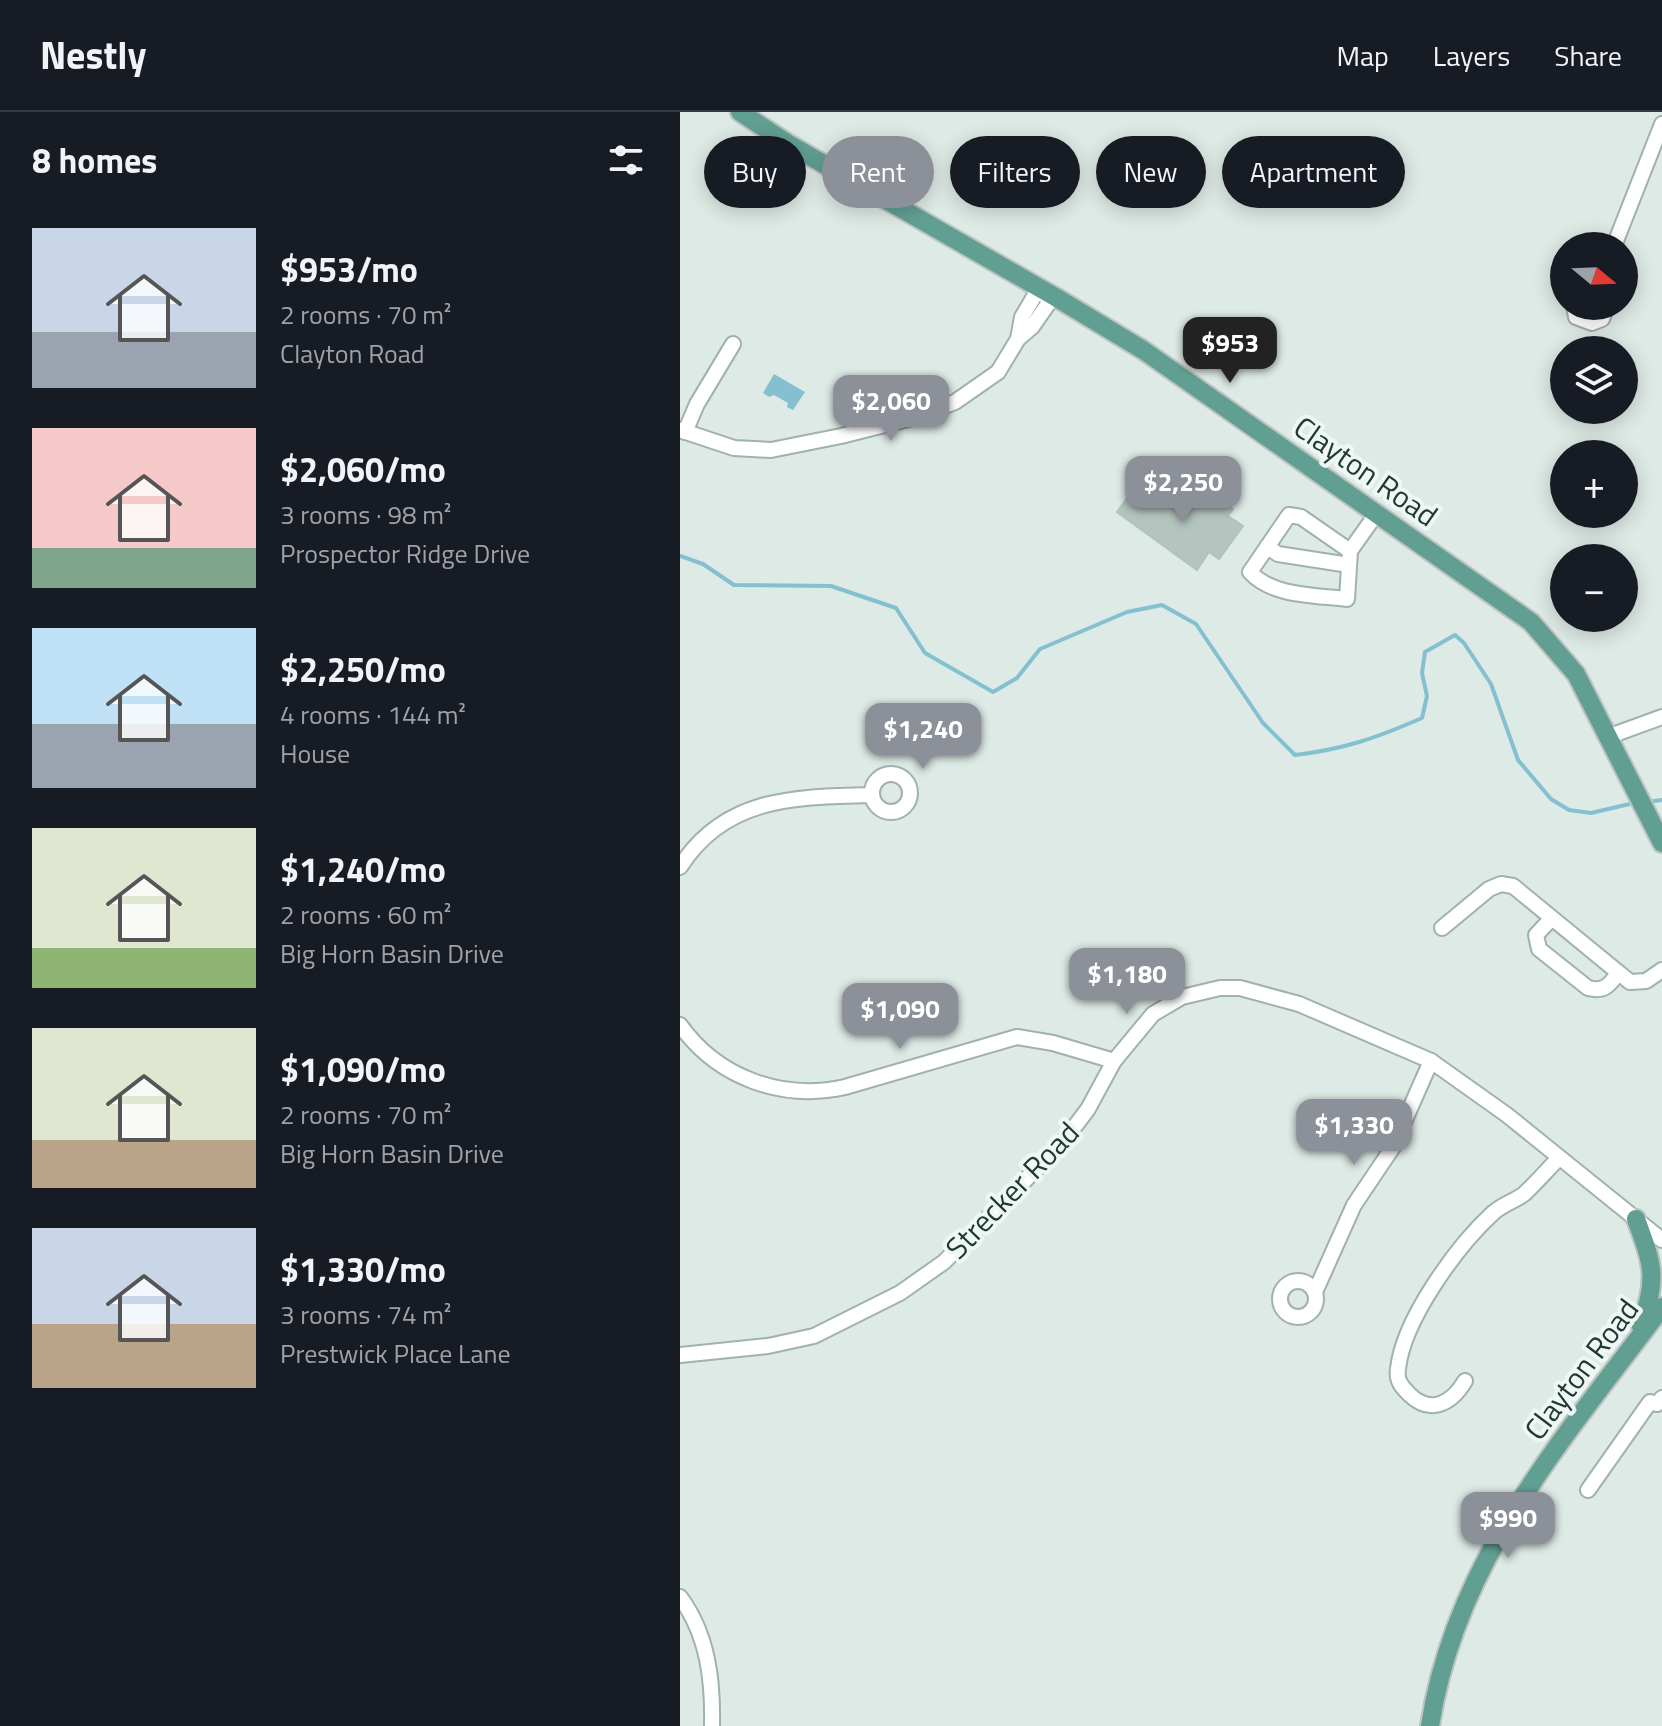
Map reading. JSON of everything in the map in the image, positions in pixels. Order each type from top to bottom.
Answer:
[{"type":"main road","name":"Clayton Road","points":[[740,112],[787,143],[1143,350],[1531,622],[1576,674],[1662,843]]},
{"type":"main road","points":[[1634,1344],[1653,1284],[1650,1257],[1636,1219]]},
{"type":"main road","name":"Clayton Road","points":[[1430,1726],[1449,1645],[1463,1605],[1486,1557],[1527,1489],[1662,1307]]},
{"type":"main road","points":[[1634,1344],[1662,1326]]},
{"type":"street","points":[[1620,232],[1662,124]]},
{"type":"street","points":[[733,344],[682,431],[734,448],[771,450],[920,416],[955,402],[998,372],[1018,339],[1022,317],[1035,295],[1046,291]]},
{"type":"street","points":[[1349,558],[1301,517],[1289,515],[1250,572],[1261,583],[1288,591],[1347,599],[1349,558],[1377,513]]},
{"type":"street","points":[[1267,547],[1278,554],[1349,558]]},
{"type":"street","points":[[1610,736],[1662,717]]},
{"type":"street","points":[[681,864],[716,827],[751,808],[801,797],[872,795]]},
{"type":"street","points":[[1442,928],[1489,889],[1501,884],[1513,886],[1630,982],[1646,981],[1662,970]]},
{"type":"street","points":[[1551,919],[1536,935],[1539,949],[1588,988],[1607,988],[1618,973]]},
{"type":"street","name":"Strecker Road","points":[[680,1355],[768,1346],[814,1336],[900,1293],[944,1262],[1055,1151],[1088,1109],[1114,1061],[1153,1014],[1182,997],[1220,988],[1240,988],[1299,1004],[1431,1061],[1507,1115],[1662,1240]]},
{"type":"street","points":[[680,1025],[692,1043],[734,1074],[761,1085],[802,1092],[845,1087],[1017,1037],[1053,1043],[1114,1061]]},
{"type":"street","points":[[1315,1292],[1354,1205],[1393,1147],[1431,1061]]},
{"type":"street","points":[[1465,1381],[1458,1393],[1432,1406],[1420,1404],[1400,1385],[1397,1371],[1415,1315],[1441,1276],[1490,1216],[1507,1202],[1521,1196],[1559,1158]]},
{"type":"street","points":[[1588,1490],[1650,1402],[1657,1404],[1662,1398]]},
{"type":"street","points":[[680,1597],[690,1611],[707,1659],[713,1699],[712,1726]]},
{"type":"water","points":[[774,374],[805,392],[793,410],[774,395],[769,397],[763,393]]},
{"type":"building","points":[[1139,481],[1186,515],[1205,489],[1233,509],[1228,516],[1243,526],[1219,559],[1209,552],[1197,570],[1117,512]]},
{"type":"waterway","points":[[680,556],[703,564],[734,585],[831,586],[896,608],[925,653],[993,692],[1017,678],[1040,649],[1127,612],[1162,605],[1196,624],[1263,723],[1295,755],[1360,742],[1422,718],[1427,696],[1422,673],[1425,652],[1455,635],[1464,643],[1491,684],[1518,760],[1551,799],[1569,810],[1591,813],[1634,803]]},
{"type":"waterway","points":[[1647,802],[1662,800]]}]
